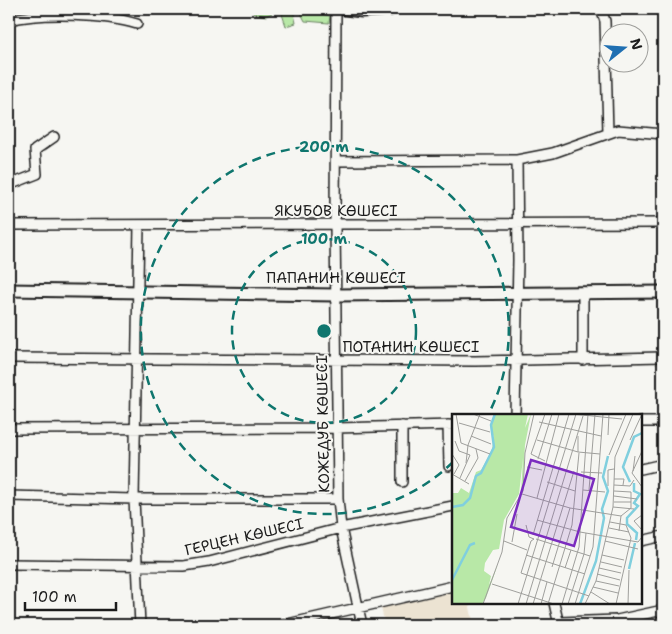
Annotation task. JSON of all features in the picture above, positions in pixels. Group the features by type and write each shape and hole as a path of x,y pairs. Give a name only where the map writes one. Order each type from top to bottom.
{"main road":[{"path":"345,9 362,11 391,9"},
{"name":"ПАПАНИН КӨШЕСІ","path":"9,290 336,295 663,292"}],"street":[{"name":"КОЖЕДУБ КӨШЕСІ","path":"336,9 335,224 338,499 341,528 362,625"},
{"path":"601,9 605,21 608,133"},
{"path":"9,20 22,17 76,16 137,24"},
{"path":"336,161 516,160 553,153 618,130 663,137"},
{"path":"9,185 36,174 35,150 54,137"},
{"path":"515,414 517,292 516,160"},
{"name":"ЯКУБОВ КӨШЕСІ","path":"9,225 663,223"},
{"path":"139,225 134,499 140,625"},
{"path":"583,292 583,360"},
{"name":"ПОТАНИН КӨШЕСІ","path":"9,358 136,360 583,360 663,357"},
{"path":"642,422 663,422"},
{"path":"9,429 336,428 451,425 449,466"},
{"path":"402,426 402,482"},
{"path":"642,469 663,464"},
{"path":"9,496 134,499 338,499"},
{"name":"ГЕРЦЕН КӨШЕСІ","path":"9,564 184,566 208,562 341,528 452,506"},
{"path":"642,541 663,536"},
{"path":"282,625 452,586"},
{"path":"554,604 559,624 617,620 663,610"}],"shaded area":[{"path":"452,592 452,604 469,604 474,625 385,625 381,608"}],"green space":[{"path":"250,9 273,9 272,13 266,16 253,13"},
{"path":"285,9 293,10 296,23 286,26 282,14"},
{"path":"299,9 330,16 329,23 305,21"}]}
